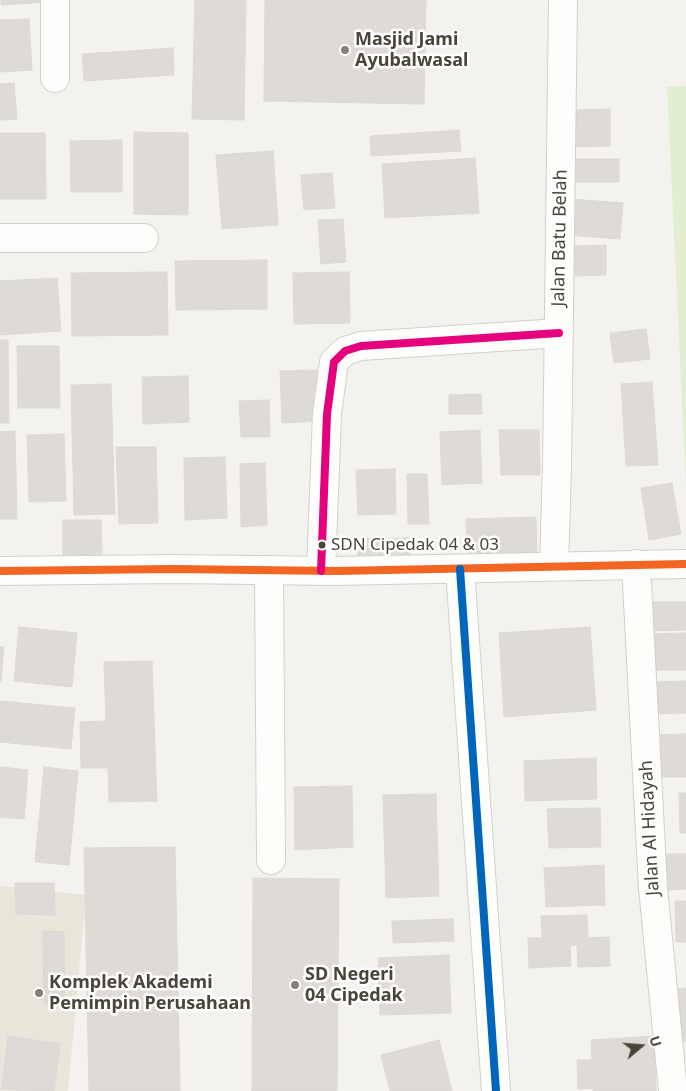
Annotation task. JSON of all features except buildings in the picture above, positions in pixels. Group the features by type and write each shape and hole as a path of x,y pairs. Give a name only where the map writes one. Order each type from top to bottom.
{"street":[{"path":"55,0 55,78"},
{"name":"Jalan Batu Belah","path":"554,566 563,0"},
{"path":"0,238 144,238"},
{"path":"321,571 327,414 334,362 345,351 361,346 558,333"},
{"name":"Jalan Al Hidayah","path":"636,564 653,888 677,1085"},
{"path":"0,571 163,569 321,571 686,564"},
{"path":"460,569 496,1091"},
{"path":"269,570 271,860"}],"shaded area":[{"name":"Komplek Akademi Pemimpin Perusahaan","path":"0,886 86,895 68,1091 0,1091"}],"green space":[{"path":"686,86 686,486 667,87"}],"transit line":[{"path":"321,571 327,414 334,362 345,351 361,346 559,333"},
{"path":"0,571 172,569 336,571 686,564"},
{"path":"460,569 496,1091"}],"place":[{"name":"Masjid Jami Ayubalwasal","path":"345,50"},
{"name":"SDN Cipedak 04 & 03","path":"322,545"},
{"name":"SD Negeri 04 Cipedak","path":"295,985"},
{"name":"Komplek Akademi Pemimpin Perusahaan","path":"39,993"}]}
